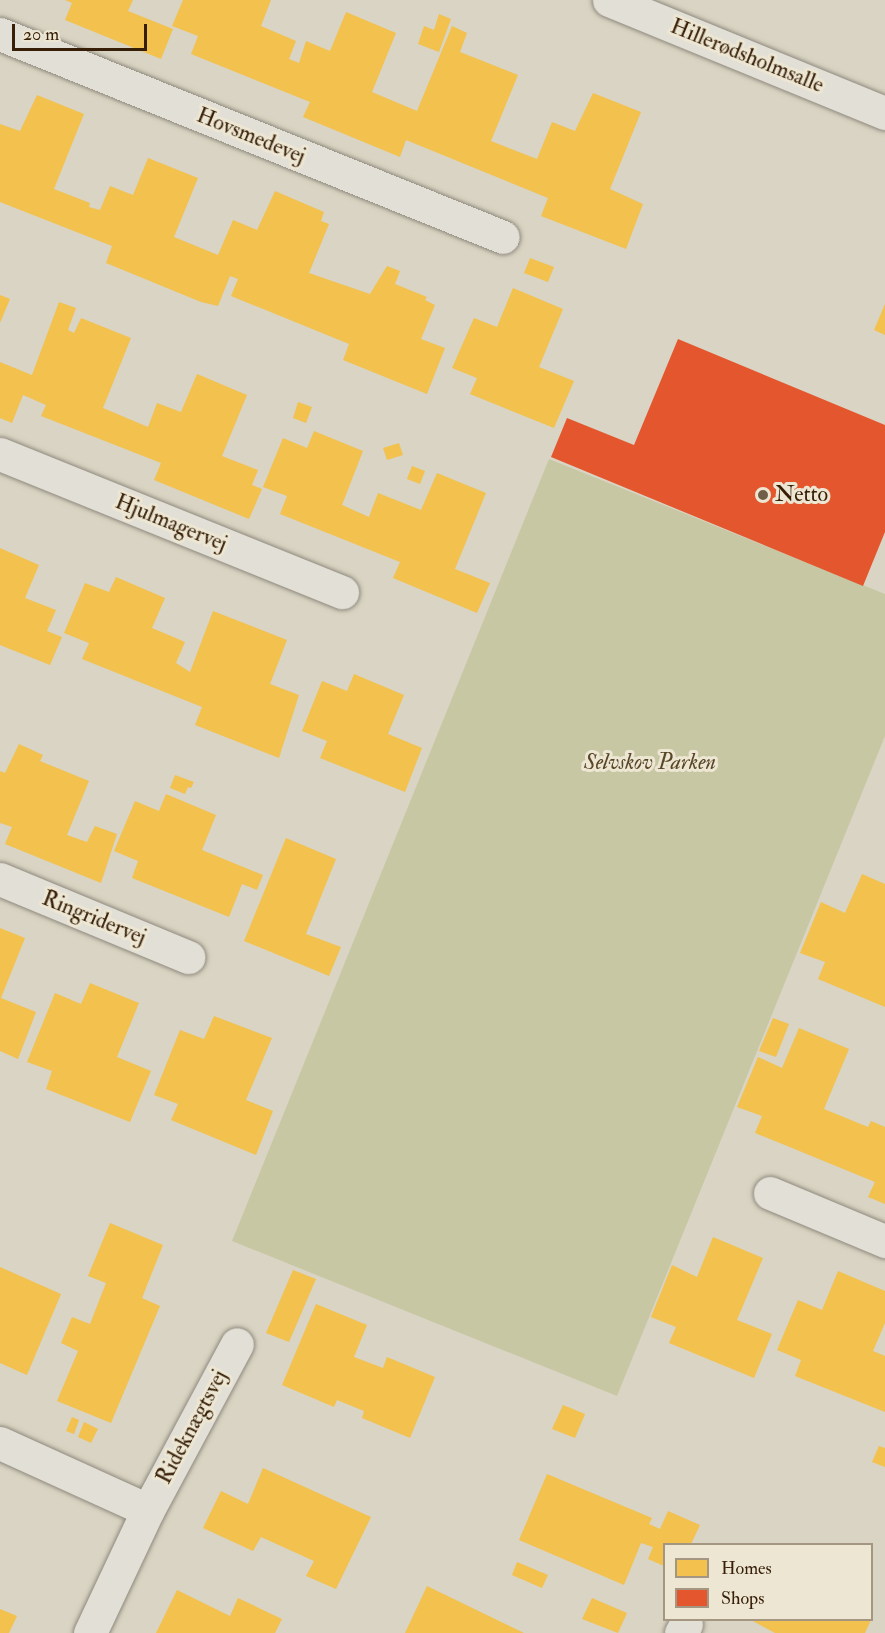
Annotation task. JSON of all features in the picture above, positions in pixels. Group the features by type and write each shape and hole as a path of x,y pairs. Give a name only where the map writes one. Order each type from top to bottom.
{"street":[{"name":"Hillerødsholmsalle","path":"609,0 885,113"},
{"name":"Hovsmedevej","path":"0,34 503,237"},
{"name":"Hjulmagervej","path":"0,454 342,592"},
{"name":"Ringridervej","path":"0,879 188,957"},
{"path":"770,1193 885,1241"},
{"name":"Rideknægtsvej","path":"90,1633 148,1510 237,1344"},
{"name":"Rideknægtsvej","path":"0,1443 148,1510"}],"green space":[{"name":"Selvskov Parken","path":"549,459 885,594 885,736 617,1396 232,1241"}],"building: Homes":[{"path":"65,0 133,0 128,11 173,29 161,59 65,20 72,3"},
{"path":"183,0 271,0 261,26 296,41 289,59 299,63 306,41 330,51 346,12 396,33 372,92 417,111 452,26 467,33 460,52 518,75 491,141 537,159 552,122 575,131 593,93 641,112 610,189 643,204 626,249 541,216 548,198 406,140 400,157 303,117 310,102 191,54 198,36 172,26"},
{"path":"439,14 451,19 439,52 418,44 424,26 434,30"},
{"path":"37,95 84,114 54,189 90,203 89,207 100,210 110,186 133,195 148,158 198,178 174,237 218,255 233,220 257,230 275,191 324,212 321,221 329,224 309,273 370,294 387,266 400,271 395,284 427,297 425,300 435,305 421,339 445,348 427,394 343,360 349,344 231,296 238,279 230,276 218,306 201,302 106,263 112,246 0,202 0,124 20,131"},
{"path":"530,258 554,267 548,282 524,273"},
{"path":"513,288 563,309 539,367 574,381 554,428 470,394 477,378 452,368 474,318 497,327"},
{"path":"0,295 10,299 0,323"},
{"path":"59,302 76,308 68,330 74,333 81,318 131,338 103,408 148,427 157,403 181,412 197,374 247,395 222,456 258,470 252,485 262,489 249,519 154,480 161,463 41,416 46,405 23,395 12,423 0,418 0,362 32,375"},
{"path":"885,304 885,335 874,330"},
{"path":"298,402 312,407 306,423 293,418"},
{"path":"314,431 363,451 342,505 369,517 378,493 421,510 437,473 486,493 455,569 490,583 477,613 393,578 400,562 280,514 287,496 263,487 283,438 307,448"},
{"path":"399,443 403,455 387,460 383,448"},
{"path":"412,466 425,471 420,484 407,479"},
{"path":"0,548 39,565 25,598 56,610 47,631 62,637 50,665 0,645"},
{"path":"116,577 165,598 152,628 185,642 176,663 190,672 213,611 287,640 270,684 299,695 279,758 195,725 202,707 82,659 89,643 64,633 85,583 109,592"},
{"path":"354,674 404,695 388,734 422,748 405,792 320,758 327,741 302,731 322,681 347,691"},
{"path":"19,744 43,755 40,761 89,781 67,835 87,842 95,826 117,834 101,883 5,844 12,827 0,823 0,771 5,773"},
{"path":"175,775 194,782 185,794 170,788"},
{"path":"166,794 216,815 202,850 263,875 257,890 242,884 229,917 132,878 138,861 114,851 135,801 159,811"},
{"path":"286,838 336,859 306,934 341,947 329,976 244,941"},
{"path":"862,874 885,884 885,1007 818,979 825,962 800,953 821,902 845,913"},
{"path":"0,928 25,938 1,998 36,1012 18,1059 0,1051"},
{"path":"90,983 139,1003 117,1057 151,1071 130,1122 46,1089 52,1071 27,1062 55,993 81,1004"},
{"path":"214,1016 272,1038 246,1100 273,1111 256,1155 171,1120 178,1104 154,1095 180,1030 204,1039"},
{"path":"773,1018 789,1024 776,1057 759,1051"},
{"path":"799,1028 849,1049 824,1109 868,1127 871,1121 885,1127 885,1204 868,1197 875,1182 755,1133 762,1116 737,1107 758,1057 782,1068"},
{"path":"110,1223 163,1245 142,1298 160,1306 111,1423 57,1401 78,1351 61,1343 72,1317 90,1324 106,1283 88,1276"},
{"path":"713,1237 763,1258 737,1320 772,1334 754,1378 669,1343 676,1327 651,1317 672,1265 697,1277"},
{"path":"0,1267 61,1294 27,1375 0,1363"},
{"path":"293,1270 316,1279 289,1342 266,1333"},
{"path":"838,1271 885,1291 885,1323 873,1351 885,1356 885,1412 795,1376 801,1360 777,1350 798,1300 822,1310"},
{"path":"316,1304 367,1325 354,1357 383,1368 387,1357 435,1377 410,1438 362,1418 364,1411 337,1400 334,1407 282,1385"},
{"path":"563,1405 585,1414 575,1438 552,1429"},
{"path":"72,1417 79,1420 74,1434 66,1431"},
{"path":"84,1422 98,1429 91,1443 78,1437"},
{"path":"879,1446 885,1448 885,1467 872,1462"},
{"path":"263,1468 371,1517 336,1589 306,1576 314,1561 261,1537 253,1551 203,1528 221,1491 248,1504"},
{"path":"547,1474 652,1518 649,1524 660,1529 668,1511 700,1525 691,1543 663,1543 663,1566 648,1559 653,1547 641,1543 624,1585 519,1540"},
{"path":"517,1562 548,1575 542,1588 512,1575"},
{"path":"427,1586 524,1633 405,1633"},
{"path":"177,1590 230,1616 238,1598 282,1619 275,1633 156,1633"},
{"path":"592,1598 627,1613 618,1633 582,1619"},
{"path":"0,1609 17,1616 9,1633 0,1633"},
{"path":"753,1621 871,1621 865,1633 775,1633"}],"building: Shops":[{"name":"Netto","path":"678,339 885,425 885,532 863,586 551,457 567,418 634,445"}],"place":[{"name":"Netto","path":"763,495"}]}
